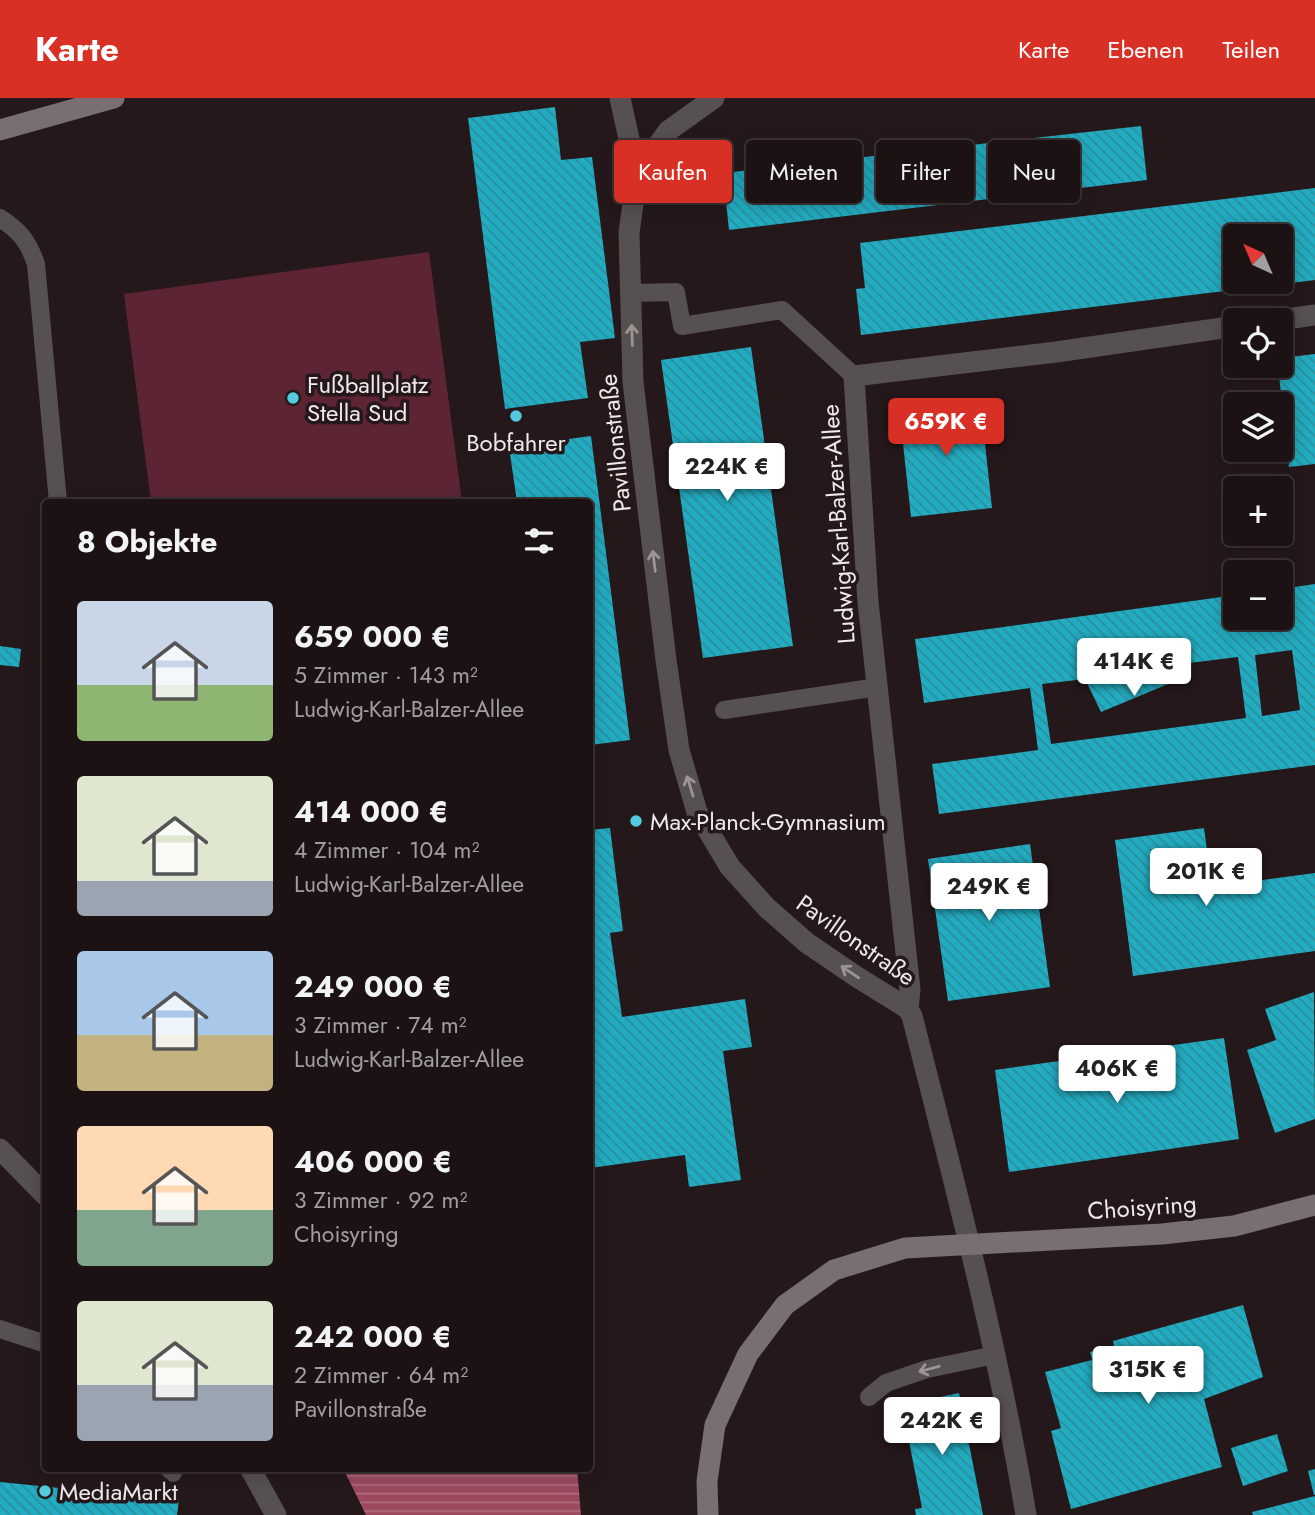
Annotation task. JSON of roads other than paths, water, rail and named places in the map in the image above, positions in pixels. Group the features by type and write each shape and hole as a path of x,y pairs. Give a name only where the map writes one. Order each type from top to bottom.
{"street":[{"path":"0,130 114,98"},
{"name":"Pavillonstraße","path":"620,98 629,140"},
{"name":"Pavillonstraße","path":"662,140 668,131 714,98"},
{"name":"Pavillonstraße","path":"633,203 629,233 633,382 679,750 698,812 730,867 767,908 807,943 908,1009 912,1016 995,1355 1026,1515"},
{"path":"1293,318 1315,315"},
{"name":"Ludwig-Karl-Balzer-Allee","path":"908,1009 910,990 868,602 854,376 1223,329"},
{"path":"0,1149 42,1192"},
{"name":"Choisyring","path":"708,1515 707,1481 715,1425 748,1354 785,1305 834,1270 905,1248 1162,1234 1234,1226 1315,1205"},
{"path":"252,1472 276,1515"}],"lane":[{"path":"0,218 24,237 36,264 58,499"},
{"path":"631,293 676,292 682,326 782,310 854,376"},
{"path":"723,710 878,687"},
{"path":"0,1329 42,1343"},
{"path":"869,1397 886,1383 995,1355"}],"place":[{"name":"Fußballplatz Stella Sud","path":"293,398"},
{"name":"Bobfahrer","path":"516,416"},
{"name":"Max-Planck-Gymnasium","path":"636,821"},
{"name":"MediaMarkt","path":"45,1491"}]}
